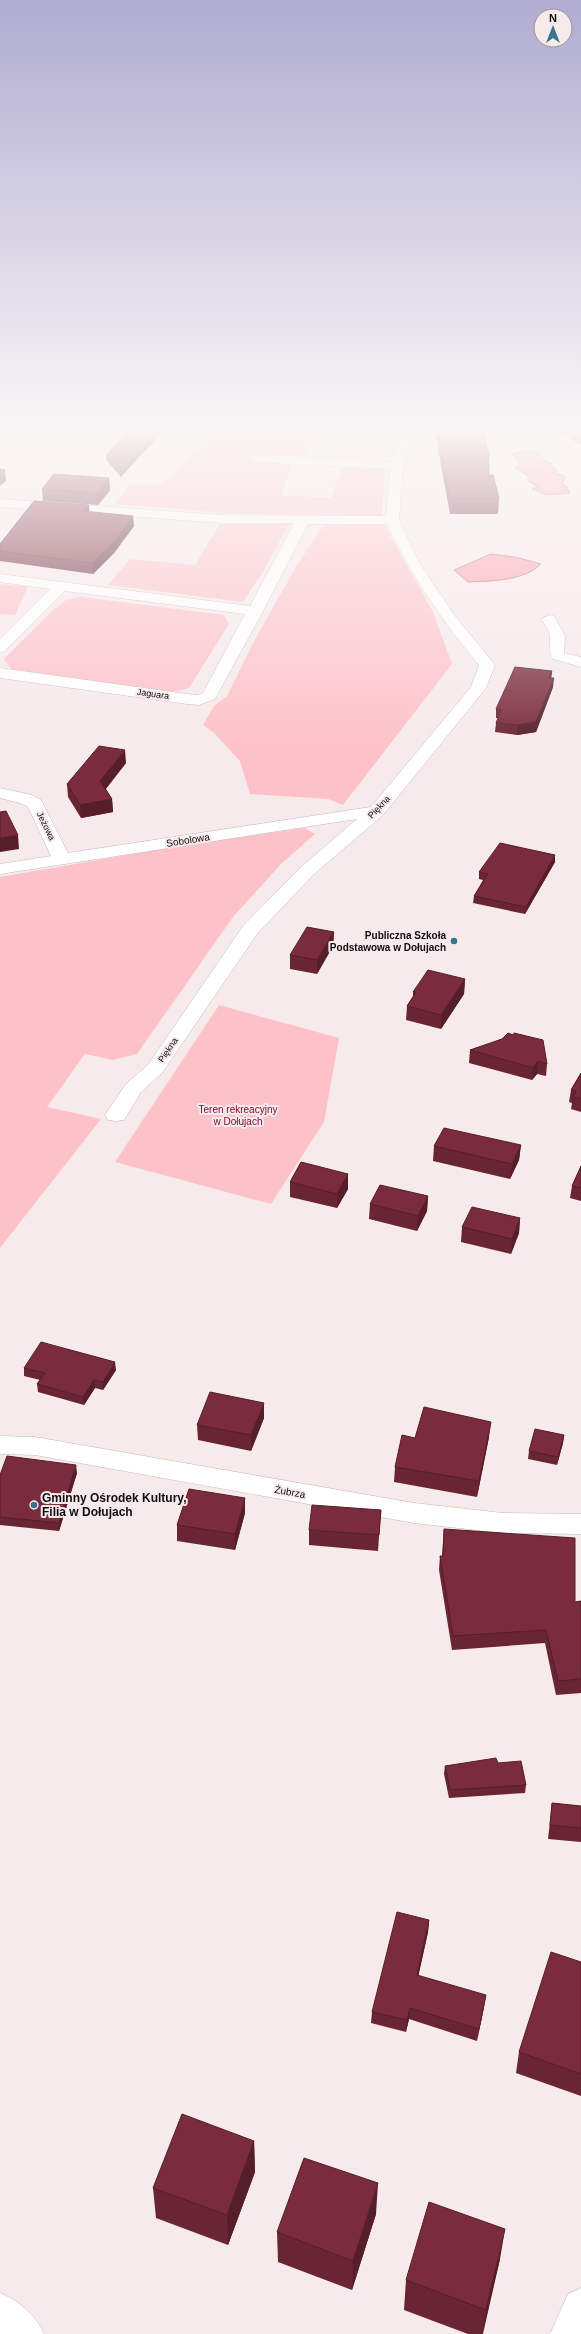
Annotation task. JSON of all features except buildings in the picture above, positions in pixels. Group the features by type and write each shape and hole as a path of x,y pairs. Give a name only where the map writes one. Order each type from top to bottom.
{"street":[{"name":"Jaguara","path":"0,673 199,700 209,696 297,534"},
{"name":"Piękna","path":"116,1115 133,1088 155,1069 250,930 307,871 377,811 478,688 487,665 449,619 413,564 399,534"},
{"path":"0,578 256,611"},
{"path":"0,648 61,586"},
{"path":"549,619 558,636 556,651 558,656 581,662"},
{"name":"Jeżowa","path":"0,794 26,799 35,804 62,859"},
{"name":"Sobolowa","path":"0,870 62,859 377,811"},
{"name":"Żubrza","path":"0,1445 35,1446 422,1514 503,1523 581,1524"},
{"path":"570,2334 581,2307"},
{"path":"0,2312 25,2334"}],"green space":[{"path":"214,534 284,534 263,572 243,602 108,585 130,559 195,565"},
{"path":"318,534 389,534 433,612 452,664 343,805 328,799 250,794 240,761 214,733 203,725 214,706 227,696 252,645 295,568"},
{"path":"0,584 28,587 15,615 0,614"},
{"path":"81,597 224,615 229,624 189,688 173,692 12,670 4,659 51,612 66,600"},
{"path":"305,828 315,834 282,863 233,917 137,1054 113,1060 85,1054 47,1107 101,1119 0,1248 0,877 185,845"},
{"name":"Teren rekreacyjny w Dołujach","path":"219,1005 339,1038 324,1122 271,1204 115,1162"}],"shaded area":[{"path":"491,554 515,557 541,564 526,574 507,579 487,581 468,582 454,570"}],"place":[{"name":"Publiczna Szkoła Podstawowa w Dołujach","path":"454,941"},
{"name":"Gminny Ośrodek Kultury, Filia w Dołujach","path":"34,1505"}]}
